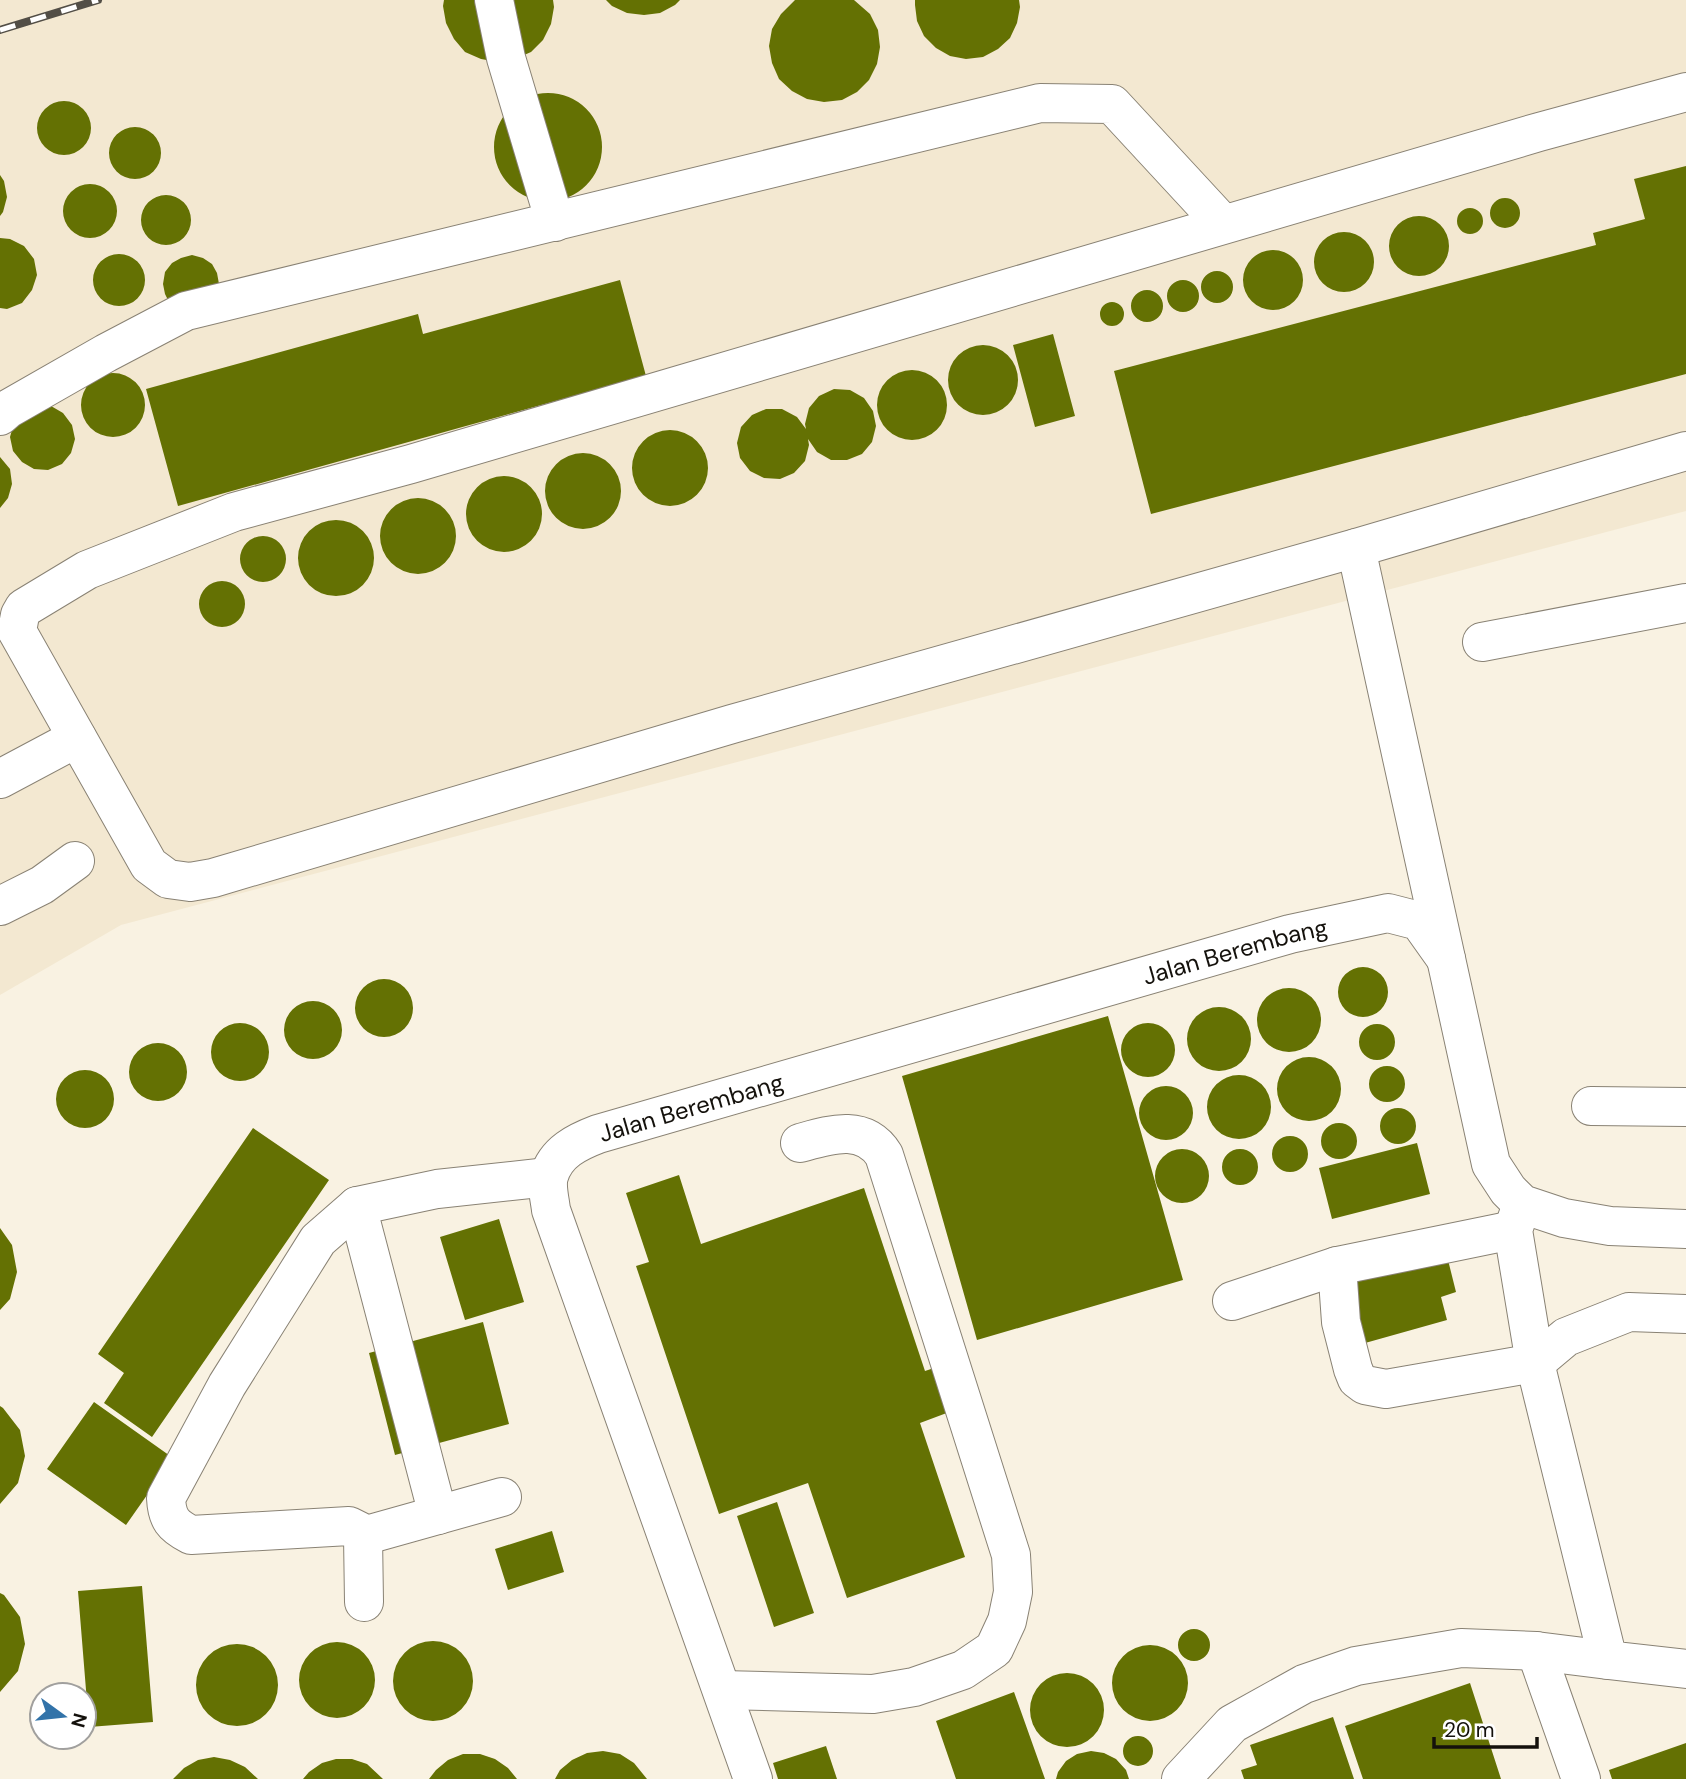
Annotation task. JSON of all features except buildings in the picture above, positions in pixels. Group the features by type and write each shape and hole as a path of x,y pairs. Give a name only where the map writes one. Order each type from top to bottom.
{"lane":[{"path":"494,0 506,58 555,222"},
{"path":"1686,92 1223,224 425,460 234,512 87,570 24,608 20,615 18,631 149,865 168,879 190,882 226,874 745,720 1356,548 1686,451"},
{"path":"0,416 106,353 186,311 1040,103 1112,104 1223,224"},
{"path":"1356,548 1491,1164 1508,1190 1518,1217 1535,1363 1608,1660"},
{"path":"1482,642 1686,603"},
{"path":"0,779 77,738"},
{"path":"0,906 42,885 75,861"},
{"name":"Jalan Berembang","path":"548,1177 566,1149 598,1134 1290,934 1388,913 1419,921 1446,959"},
{"path":"1591,1106 1686,1107"},
{"path":"722,1690 873,1694 914,1687 962,1670 993,1649 1007,1621 1013,1592 1010,1555 884,1155 879,1147 852,1133 833,1134 800,1143"},
{"path":"364,1602 363,1536 359,1531 349,1526 191,1535 172,1522 166,1498 227,1385 318,1240 357,1206 437,1189 548,1177 551,1210 753,1779"},
{"path":"357,1206 438,1515"},
{"path":"1232,1301 1338,1266 1518,1217 1686,1229"},
{"path":"1338,1266 1341,1322 1353,1369 1357,1379 1365,1385 1386,1389 1535,1363 1566,1337 1629,1311 1686,1314"},
{"path":"363,1536 502,1497"},
{"path":"1181,1779 1232,1724 1304,1684 1356,1665 1461,1648 1536,1651 1686,1669"},
{"path":"1536,1651 1581,1779"}],"shaded area":[{"path":"0,0 1686,0 1686,511 121,925 0,995"}],"railway":[{"path":"0,30 98,0"}]}
